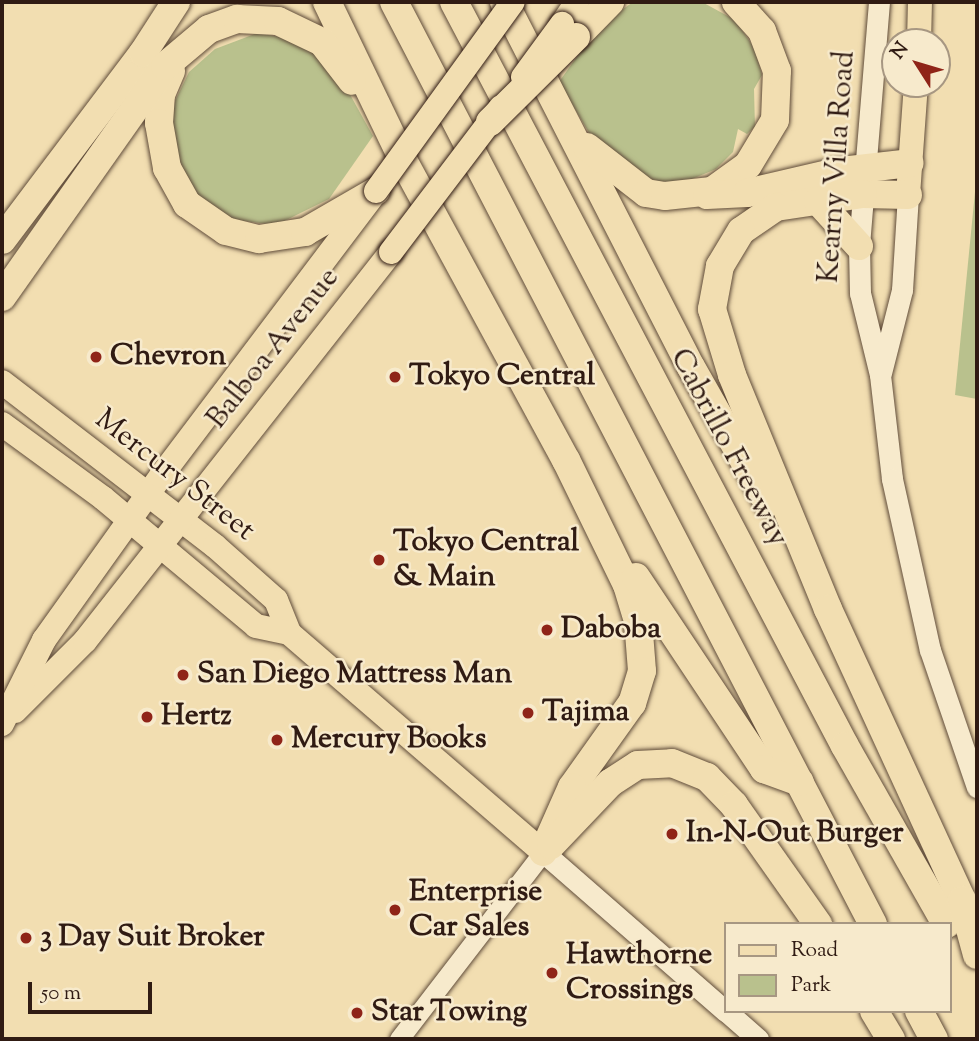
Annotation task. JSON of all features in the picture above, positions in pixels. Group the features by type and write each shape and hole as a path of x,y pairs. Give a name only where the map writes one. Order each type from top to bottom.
{"highway":[{"path":"2,240 143,53 176,2"},
{"path":"327,2 403,160 566,460 640,584 764,769 800,782"},
{"path":"394,2 872,922"},
{"name":"Cabrillo Freeway","path":"454,2 845,746 945,922"},
{"path":"504,2 691,367 828,609"},
{"path":"490,122 569,30 610,2"},
{"path":"701,195 722,186 755,157 778,108 772,51 757,23 736,2"},
{"path":"2,297 165,66 189,41 209,29 252,17 278,21 307,33 335,54 403,160"},
{"path":"189,41 161,94 159,123 167,168 187,204 226,231 259,239 305,232 376,191"},
{"path":"572,133 613,171 646,193 747,193 864,182 908,195"},
{"path":"910,163 817,201 776,207 741,231 720,266 712,309 732,375 828,609 962,900 977,956"},
{"path":"817,201 859,246"},
{"path":"543,852 572,787 632,703 642,671 634,602 566,460"},
{"path":"543,852 610,783 638,765 672,763 706,776 734,805 816,922"},
{"path":"951,934 977,980"},
{"path":"875,1013 891,1039"},
{"path":"920,1013 933,1039"}],"main road":[{"name":"Balboa Avenue","path":"3,722 44,640 148,494 376,191 513,2"},
{"path":"569,30 577,2"},
{"name":"Kearny Villa Road","path":"879,2 859,246 860,293 880,375 892,479 930,650 977,787"},
{"path":"919,28 920,2"},
{"name":"Kearny Villa Road","path":"880,375 902,290 915,98"},
{"name":"Balboa Avenue","path":"3,722 68,660 391,252 490,122"},
{"name":"Mercury Street","path":"2,383 181,519 276,600 289,633 543,852"},
{"name":"Mercury Street","path":"2,424 130,520 256,626 289,633"},
{"path":"543,852 724,1009"},
{"path":"728,1013 758,1039"}],"street":[{"path":"399,1039 543,852"}],"green space":[{"path":"633,2 702,2 735,20 755,49 762,75 754,89 755,127 747,134 738,129 733,152 716,169 692,179 664,183 639,175 598,148 559,82 598,27"},
{"path":"257,33 298,40 337,71 373,136 329,199 276,225 228,219 202,204 171,157 174,103 189,72 215,49"},
{"path":"975,192 977,195 977,399 955,395"}],"place":[{"name":"Chevron","path":"96,357"},
{"name":"Tokyo Central","path":"395,377"},
{"name":"Tokyo Central & Main","path":"379,560"},
{"name":"Daboba","path":"547,630"},
{"name":"San Diego Mattress Man","path":"183,675"},
{"name":"Tajima","path":"528,713"},
{"name":"Hertz","path":"147,717"},
{"name":"Mercury Books","path":"277,740"},
{"name":"In-N-Out Burger","path":"672,834"},
{"name":"Enterprise Car Sales","path":"395,910"},
{"name":"3 Day Suit Broker","path":"26,938"},
{"name":"Hawthorne Crossings","path":"552,973"},
{"name":"Star Towing","path":"357,1013"}]}
